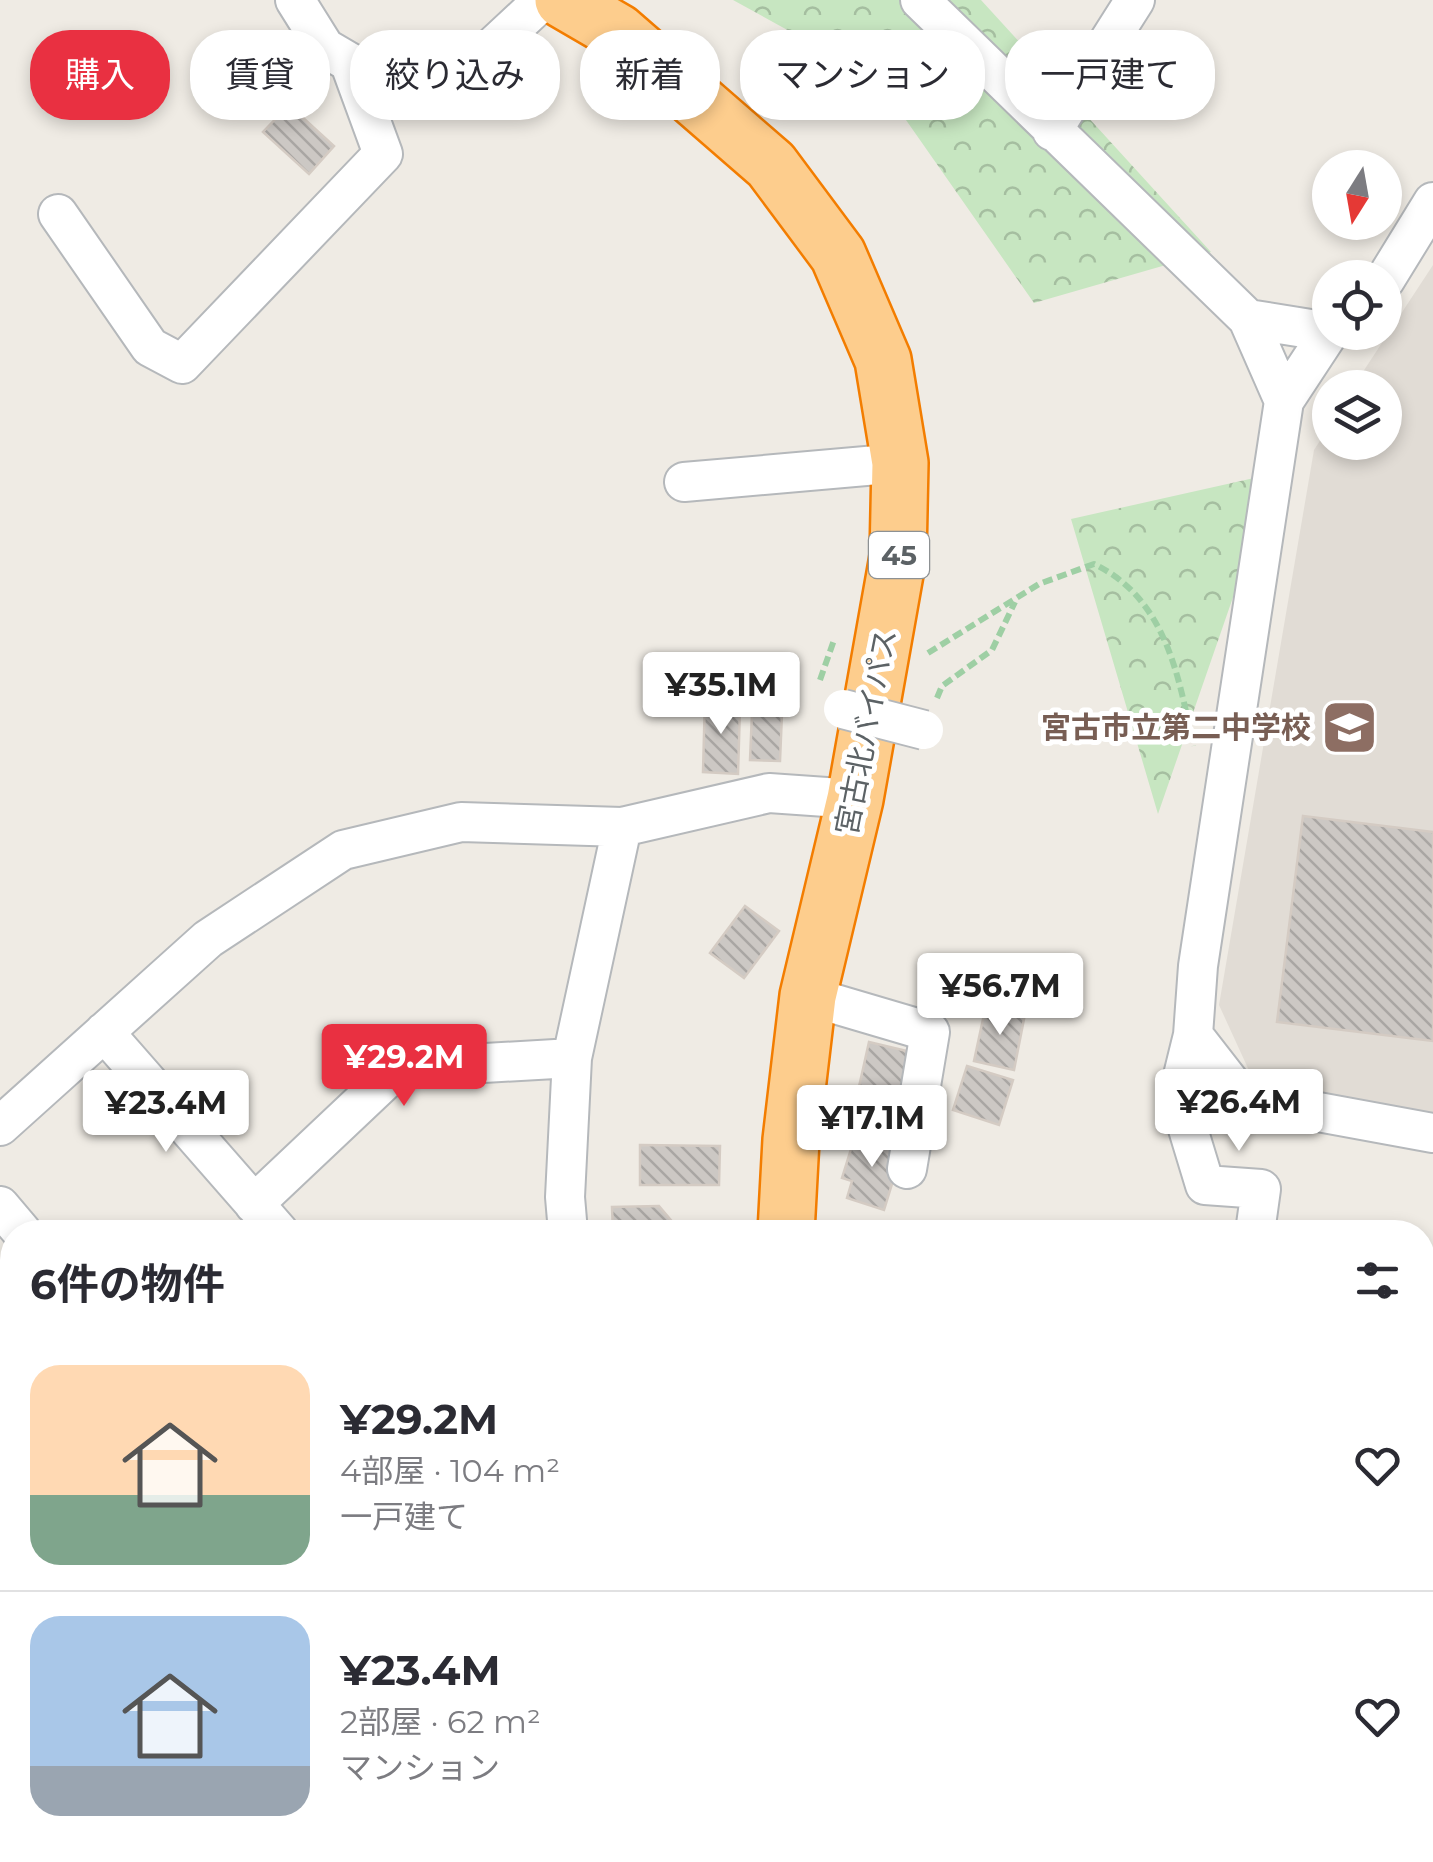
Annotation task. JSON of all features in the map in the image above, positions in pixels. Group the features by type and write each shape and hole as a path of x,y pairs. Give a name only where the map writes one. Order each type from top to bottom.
{"highway":[{"name":"宮古北バイパス","path":"563,0 618,32 770,165 838,255 883,360 900,463 898,557 847,691 855,800 808,996 791,1140 787,1220"}],"street":[{"path":"295,0 325,48 350,64"},
{"path":"510,30 542,0"},
{"path":"920,0 1248,320 1284,401"},
{"path":"1052,131 1135,0"},
{"path":"58,214 150,347 182,364 383,154 371,120"},
{"path":"1397,260 1433,202"},
{"path":"1248,320 1312,329"},
{"path":"1257,1220 1261,1189 1205,1185 1178,1096 1193,1035 1198,966 1284,401 1318,350"},
{"path":"684,482 900,463"},
{"path":"847,691 924,730"},
{"path":"0,1126 208,938 343,850 462,822 622,827 768,792 855,800"},
{"path":"567,1220 572,1058 622,827"},
{"path":"808,996 930,1032 907,1169"},
{"path":"104,1032 269,1220"},
{"path":"1193,1035 1242,1098 1433,1132"},
{"path":"254,1204 398,1068 572,1058"}],"path":[{"path":"836,634 847,691 1039,584 1094,564 1120,576 1161,628 1182,691 1193,747"},
{"path":"924,730 942,686 992,650 1016,599"}],"shaded area":[{"name":"宮古市立第二中学校","path":"1433,265 1433,1112 1334,1102 1252,1077 1219,1005 1312,460 1402,460 1402,370 1364,370 1377,350 1402,350 1402,312"}],"green space":[{"path":"733,0 981,0 1008,30 1005,30 1005,120 1091,120 1211,252 1034,303 906,120 985,120 985,30 787,30"},
{"path":"1276,473 1158,814 1071,519"}],"building":[{"path":"275,120 305,120 334,146 309,174 263,132"},
{"path":"753,689 783,690 780,761 750,760"},
{"path":"705,697 729,698 729,708 740,708 738,774 703,772"},
{"path":"1303,816 1433,832 1433,1041 1277,1022"},
{"path":"745,906 779,931 744,978 710,953"},
{"path":"986,1005 1025,1014 1014,1070 974,1061"},
{"path":"869,1042 915,1053 898,1128 852,1118"},
{"path":"967,1066 1013,1080 999,1125 953,1110"},
{"path":"856,1133 903,1148 884,1210 847,1198 852,1181 842,1178"},
{"path":"640,1145 720,1146 719,1185 640,1185"},
{"path":"659,1206 671,1220 613,1220 612,1207"}],"place":[{"name":"宮古市立第二中学校","path":"1350,727"}]}
